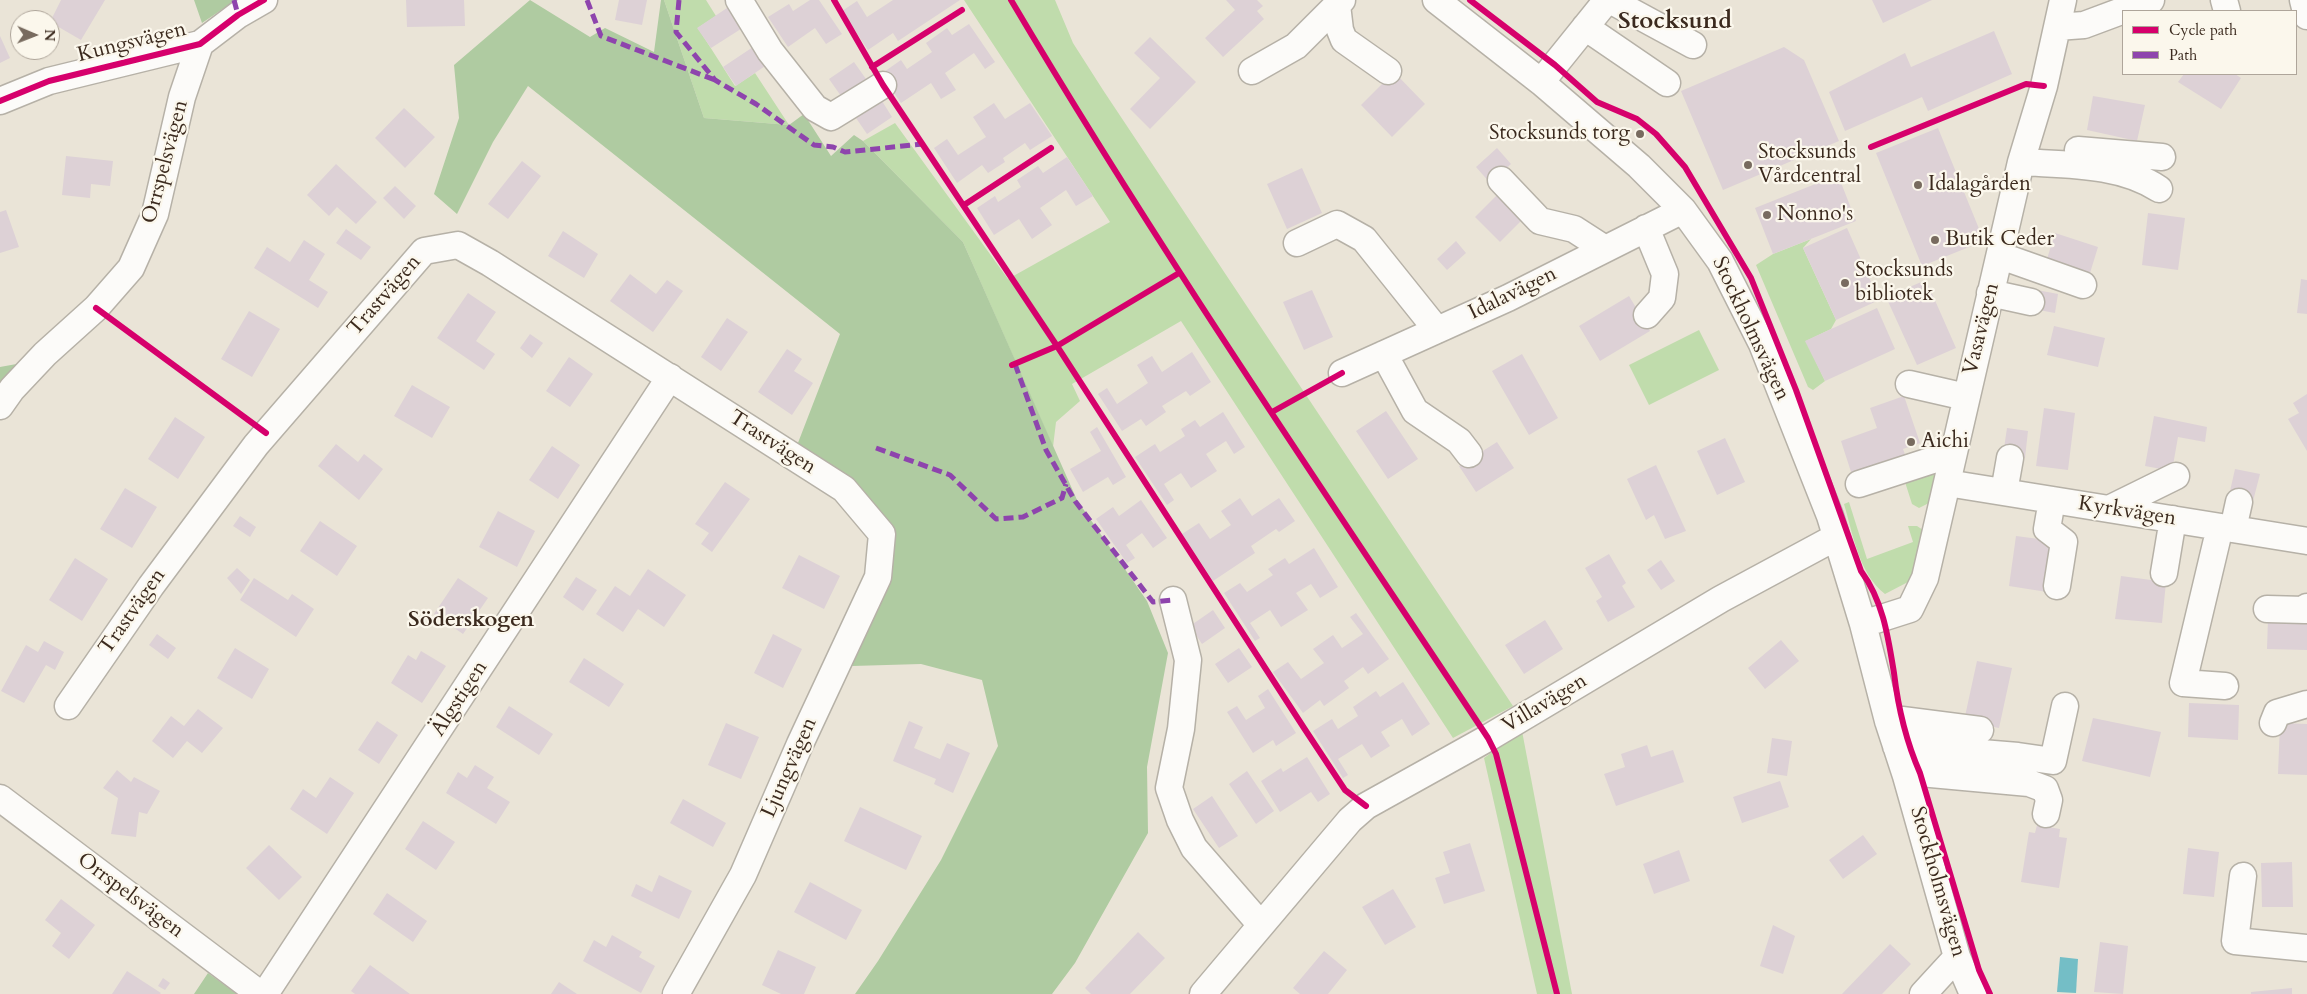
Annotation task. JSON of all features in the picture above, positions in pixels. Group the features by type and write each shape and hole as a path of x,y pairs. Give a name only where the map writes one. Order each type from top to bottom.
{"street":[{"name":"Kungsvägen","path":"0,101 49,81 200,44 238,15 264,0"},
{"path":"739,0 770,50 815,108 831,117 883,85"},
{"name":"Stockholmsvägen","path":"1436,0 1541,82 1639,166 1683,210 1720,261 1762,344 1824,499 1863,624 1888,721 1906,776 1957,957 1973,994"},
{"path":"1541,82 1609,0 1693,45"},
{"name":"Vasavägen","path":"1863,624 1910,609 1925,578 1990,293 2001,256 2023,154 2044,86 2063,0"},
{"path":"2123,10 2151,0"},
{"path":"2303,0 2307,16"},
{"path":"1252,71 1296,46 1340,2"},
{"path":"1340,2 1340,30 1344,40 1388,71"},
{"path":"2057,28 2084,24 2122,10"},
{"path":"1585,27 1668,83"},
{"name":"Orrspelsvägen","path":"0,406 12,389 45,354 96,308 131,268 155,214 182,97 200,44"},
{"path":"2023,154 2162,157"},
{"path":"2023,154 2127,174 2146,181 2159,189"},
{"path":"1501,180 1540,221 1574,229 1605,248"},
{"name":"Idalavägen","path":"1342,373 1508,298 1683,210"},
{"path":"1297,243 1337,224 1364,239 1437,330"},
{"path":"1646,228 1665,274 1662,298 1647,315"},
{"name":"Trastvägen","path":"68,706 151,586 256,445 424,251 458,245 490,263 844,489 882,534"},
{"path":"2001,256 2083,285"},
{"path":"1990,293 2031,302"},
{"path":"1384,354 1415,411 1459,441 1469,454"},
{"name":"Älgstigen","path":"264,994 670,377"},
{"path":"1909,384 1966,397"},
{"path":"1859,484 1939,458 1952,458"},
{"path":"2004,492 2010,458"},
{"path":"2109,509 2176,476"},
{"name":"Kyrkvägen","path":"1947,483 2307,541"},
{"path":"2052,500 2047,529 2064,542 2057,586"},
{"path":"2225,686 2183,683 2227,528 2239,502"},
{"path":"2164,573 2173,519"},
{"name":"Ljungvägen","path":"676,994 743,874 800,744 878,577 882,534"},
{"name":"Villavägen","path":"1202,994 1350,820 1366,806 1488,738 1721,599 1836,537"},
{"path":"1173,600 1188,660 1180,728 1169,788 1180,820 1194,848 1261,925"},
{"path":"2267,609 2304,610 2307,607"},
{"path":"2273,723 2277,713 2307,704"},
{"path":"1896,746 2018,756 2053,761 2065,706"},
{"path":"1888,721 1902,720 1980,730"},
{"path":"1906,776 1920,773 2028,783 2045,789 2048,800 2046,814"},
{"name":"Orrspelsvägen","path":"0,798 260,994"},
{"path":"2242,876 2235,941 2307,948"},
{"path":"1923,994 1957,957"}],"green space":[{"path":"194,0 236,0 202,23"},
{"path":"530,0 590,37 605,28 654,52 661,0 664,0 704,118 789,125 804,114 831,156 854,135 863,141 963,242 1077,500 1147,601 1168,653 1147,767 1148,833 1075,963 1052,994 855,994 878,961 941,860 998,746 982,680 921,664 852,666 887,566 893,528 796,448 840,334 528,86 493,142 457,214 434,194 459,118 454,65"},
{"path":"664,0 706,0 716,16 698,28 735,86 755,73 789,125 704,118"},
{"path":"964,0 1055,0 1073,43 1103,90 1513,706 1453,738 1181,321 1072,384 1080,401 1056,422 1053,447 963,242 863,141 895,123 1008,279 1110,222"},
{"path":"1811,239 1803,248 1836,320 1831,329 1806,341 1825,381 1813,390 1808,387 1756,265 1773,254"},
{"path":"1699,330 1719,370 1649,405 1629,365"},
{"path":"22,363 0,392 0,367"},
{"path":"1937,468 1931,502 1919,508 1912,504 1905,482"},
{"path":"1849,502 1867,559 1913,542 1908,526 1917,526 1923,530 1914,572 1908,582 1885,594 1876,586 1858,553 1844,504"},
{"path":"1522,731 1572,994 1537,994 1484,758"},
{"path":"208,973 237,994 194,994"}],"water":[{"path":"2060,957 2078,959 2076,993 2057,992"}],"building":[{"path":"61,0 105,0 81,40 60,28 60,10 56,10"},
{"path":"406,0 464,0 465,26 407,27"},
{"path":"619,0 647,0 642,25 615,20"},
{"path":"810,0 819,0 842,34 826,44 815,28 788,47 768,17 789,4 793,11"},
{"path":"893,0 960,0 898,41 893,33 868,50 842,11 857,1 867,17"},
{"path":"1226,0 1257,0 1263,6 1257,11 1264,19 1223,57 1205,38 1235,10"},
{"path":"1872,0 1932,0 1883,23"},
{"path":"730,6 744,27 711,48 697,28"},
{"path":"969,24 995,62 985,69 974,53 945,73 956,90 941,99 931,83 901,103 881,74 901,60 907,69 932,52 926,43 947,28 952,35"},
{"path":"1994,31 2012,74 1928,111 1922,97 1845,131 1829,92 1905,53 1911,67"},
{"path":"0,36 10,58 0,63"},
{"path":"1150,37 1196,82 1150,129 1130,109 1160,78 1134,53"},
{"path":"756,45 768,64 736,86 723,67"},
{"path":"1784,47 1804,60 1839,141 1723,190 1681,91"},
{"path":"854,62 866,79 841,96 829,79"},
{"path":"1394,72 1425,104 1392,137 1361,105"},
{"path":"2183,75 2236,75 2241,78 2221,109 2178,82"},
{"path":"2093,96 2145,105 2137,141 2087,130"},
{"path":"882,101 892,117 867,134 856,118"},
{"path":"994,103 1005,119 1030,103 1052,136 1030,150 1025,143 1003,158 1005,162 988,173 982,165 957,183 934,148 947,139 958,155 986,137 973,117"},
{"path":"404,108 435,137 405,168 375,138"},
{"path":"1938,128 1984,241 1922,266 1876,153"},
{"path":"1497,148 1511,164 1490,183 1476,167"},
{"path":"66,156 113,161 110,186 91,184 90,198 62,195"},
{"path":"1067,157 1093,196 1076,206 1066,190 1040,208 1052,225 1032,239 1019,219 994,235 977,208 995,196 998,202 1021,187 1017,180 1038,166 1043,173"},
{"path":"522,161 541,176 508,219 488,204"},
{"path":"336,164 377,202 356,224 337,207 329,216 307,195"},
{"path":"1302,168 1322,213 1287,229 1267,184"},
{"path":"1838,175 1856,221 1773,254 1755,208"},
{"path":"395,186 416,206 404,219 383,198"},
{"path":"1501,191 1526,216 1500,242 1475,217"},
{"path":"6,210 19,247 0,253 0,212"},
{"path":"2148,213 2185,218 2178,270 2142,265"},
{"path":"1847,228 1879,300 1836,320 1803,248"},
{"path":"346,229 371,247 361,260 336,243"},
{"path":"563,231 598,254 584,278 548,256"},
{"path":"2055,233 2098,247 2090,273 2047,259"},
{"path":"304,240 325,254 309,280 328,292 318,308 254,268 267,247 290,262"},
{"path":"1456,241 1466,253 1447,270 1437,259"},
{"path":"630,274 656,294 667,280 683,291 653,332 610,301"},
{"path":"2301,279 2307,280 2307,314 2297,313"},
{"path":"1926,280 1956,348 1917,365 1886,297"},
{"path":"1312,290 1333,337 1304,350 1283,302"},
{"path":"2037,290 2058,294 2055,313 2033,309"},
{"path":"468,293 496,312 476,341 495,354 484,370 437,338"},
{"path":"1629,296 1650,331 1600,361 1579,326"},
{"path":"1877,308 1895,349 1825,381 1805,341"},
{"path":"249,311 280,329 252,377 221,359"},
{"path":"727,318 748,332 721,371 701,357"},
{"path":"2054,326 2105,338 2098,367 2047,355"},
{"path":"530,334 543,343 532,358 520,348"},
{"path":"787,349 802,359 794,371 813,383 792,415 758,392"},
{"path":"1192,352 1211,382 1190,396 1186,391 1162,406 1166,412 1146,426 1141,419 1122,431 1098,394 1107,388 1117,404 1148,383 1137,365 1152,356 1162,372"},
{"path":"1522,354 1558,418 1529,435 1492,371"},
{"path":"569,357 593,374 570,407 546,391"},
{"path":"412,385 450,407 432,438 394,416"},
{"path":"2307,394 2307,451 2288,419 2299,413 2293,403"},
{"path":"1904,396 1920,443 1903,449 1906,457 1852,475 1841,441 1877,428 1870,408"},
{"path":"2044,408 2075,413 2068,470 2036,466"},
{"path":"1386,411 1418,459 1388,479 1356,431"},
{"path":"1223,412 1245,447 1234,454 1226,441 1206,454 1217,471 1191,488 1181,473 1164,484 1174,500 1167,505 1135,457 1155,444 1160,452 1185,436 1181,429 1195,420 1200,427"},
{"path":"2154,416 2207,427 2205,442 2178,437 2172,471 2145,466"},
{"path":"175,417 205,437 178,479 148,459"},
{"path":"1097,427 1126,477 1113,485 1108,477 1083,492 1070,469 1101,451 1090,432"},
{"path":"2007,428 2028,431 2025,458 2003,455"},
{"path":"1725,438 1745,482 1717,495 1697,451"},
{"path":"1497,442 1514,468 1476,492 1459,466"},
{"path":"336,444 358,462 364,454 383,469 359,500 318,466"},
{"path":"552,446 580,465 558,499 529,480"},
{"path":"1656,465 1686,531 1665,539 1654,515 1646,520 1627,479"},
{"path":"2235,469 2260,474 2252,505 2228,500"},
{"path":"725,482 750,499 712,552 701,544 709,533 695,524"},
{"path":"125,488 157,507 132,548 100,529"},
{"path":"1240,498 1252,516 1279,498 1295,521 1279,532 1276,529 1251,546 1255,553 1213,581 1182,534 1199,523 1210,539 1231,525 1221,511"},
{"path":"1141,500 1167,538 1153,548 1142,533 1126,545 1135,558 1127,563 1096,519 1113,507 1119,516"},
{"path":"498,511 535,531 517,567 479,547"},
{"path":"240,516 256,527 250,537 233,526"},
{"path":"320,521 357,546 337,576 300,551"},
{"path":"2016,536 2054,541 2047,592 2009,586"},
{"path":"1314,548 1338,587 1320,598 1311,584 1296,593 1308,610 1281,627 1270,610 1250,623 1260,638 1255,641 1224,593 1240,583 1247,592 1273,575 1268,569 1285,558 1289,564"},
{"path":"1609,554 1626,583 1622,586 1635,607 1608,622 1596,601 1602,597 1585,568"},
{"path":"799,555 840,576 824,609 782,588"},
{"path":"75,558 108,579 82,621 49,600"},
{"path":"1661,560 1675,581 1661,590 1647,570"},
{"path":"237,568 250,580 241,594 227,578"},
{"path":"648,569 686,595 664,627 638,609 623,632 596,614 615,586 630,596"},
{"path":"2121,576 2166,582 2162,623 2115,619"},
{"path":"576,577 597,590 583,611 563,597"},
{"path":"254,578 288,600 292,594 314,609 296,637 240,600"},
{"path":"458,578 488,598 463,634 434,614"},
{"path":"1213,610 1225,628 1202,644 1190,626"},
{"path":"1356,613 1389,659 1368,674 1363,667 1344,681 1349,688 1324,706 1320,700 1303,713 1273,672 1288,662 1301,679 1324,663 1313,649 1333,635 1342,648 1363,634 1350,617"},
{"path":"2268,619 2307,620 2307,650 2267,649"},
{"path":"1545,620 1563,649 1524,674 1505,645"},
{"path":"157,634 176,648 168,659 149,645"},
{"path":"773,634 802,649 783,688 754,673"},
{"path":"1781,640 1799,661 1765,689 1748,668"},
{"path":"44,641 64,652 55,670 46,665 24,703 1,691 26,645 38,652"},
{"path":"235,648 269,669 252,699 217,678"},
{"path":"1239,648 1252,667 1228,683 1215,664"},
{"path":"421,651 446,666 422,703 391,683 408,655 416,660"},
{"path":"584,658 624,684 609,707 569,682"},
{"path":"1977,661 2012,668 1999,728 1964,721"},
{"path":"1403,682 1430,724 1412,736 1402,719 1381,732 1390,746 1371,758 1362,744 1338,759 1348,775 1343,778 1313,731 1332,719 1338,729 1358,716 1353,707 1376,691 1380,697"},
{"path":"1268,689 1296,733 1276,746 1273,740 1253,753 1227,712 1237,706 1246,720 1265,708 1258,696"},
{"path":"2189,703 2239,705 2238,740 2188,737"},
{"path":"509,706 553,734 539,755 496,727"},
{"path":"198,709 223,728 202,753 187,741 173,758 152,741 171,716 184,726"},
{"path":"2093,718 2161,732 2150,777 2082,761"},
{"path":"377,721 398,735 379,764 358,750"},
{"path":"909,721 923,727 914,748 940,759 947,743 970,753 953,793 934,784 936,779 893,761"},
{"path":"726,723 759,737 741,779 708,765"},
{"path":"2280,723 2307,724 2307,775 2278,774"},
{"path":"1772,738 1792,741 1787,776 1767,773"},
{"path":"1647,745 1651,757 1673,750 1684,782 1616,806 1604,774 1625,767 1621,754"},
{"path":"1307,757 1330,794 1318,802 1311,792 1280,812 1261,781 1281,768 1283,772"},
{"path":"475,765 494,777 487,788 510,802 496,824 446,793 458,772 467,778"},
{"path":"117,770 131,782 134,777 160,791 147,814 139,812 136,837 111,834 118,798 103,788"},
{"path":"1247,771 1274,811 1256,824 1229,784"},
{"path":"330,777 354,793 327,834 290,809 303,789 316,798"},
{"path":"1780,781 1789,807 1742,823 1733,797"},
{"path":"1212,796 1238,836 1219,848 1193,809"},
{"path":"683,799 726,823 713,847 670,823"},
{"path":"860,807 922,836 906,870 844,841"},
{"path":"423,821 455,842 436,870 405,849"},
{"path":"2037,825 2060,829 2059,837 2067,838 2059,888 2021,882 2029,832 2035,833"},
{"path":"1863,835 1877,854 1843,879 1829,860"},
{"path":"1470,843 1485,891 1444,904 1435,878 1450,873 1443,852"},
{"path":"269,845 302,877 279,900 246,868"},
{"path":"2188,848 2219,852 2214,897 2183,894"},
{"path":"1679,850 1690,881 1654,894 1643,864"},
{"path":"2292,862 2293,907 2262,907 2261,863"},
{"path":"659,875 692,891 679,919 631,896 636,884 652,892"},
{"path":"810,882 862,910 846,940 794,912"},
{"path":"1393,889 1416,927 1385,945 1362,907"},
{"path":"387,893 427,921 413,942 373,914"},
{"path":"61,899 95,925 69,959 52,946 61,933 45,920"},
{"path":"1773,925 1795,936 1783,974 1760,966"},
{"path":"1138,932 1165,958 1130,994 1091,994 1085,988"},
{"path":"612,935 642,952 639,957 655,966 641,993 583,961 594,940 606,947"},
{"path":"2100,942 2128,946 2123,994 2094,992"},
{"path":"1890,944 1911,964 1882,994 1842,994"},
{"path":"778,950 816,967 804,994 781,994 762,985"},
{"path":"1324,951 1347,970 1328,994 1300,994 1293,988"},
{"path":"370,965 410,994 355,994 351,991"},
{"path":"127,971 161,993 112,994"},
{"path":"163,978 170,983 165,990 158,986"},
{"path":"559,982 577,994 551,994"},
{"path":"2292,988 2292,994 2251,994 2251,992"}],"marked path":[{"path":"234,0 238,15"},
{"path":"587,0 601,36 715,80"},
{"path":"679,0 676,32 715,80 756,104 814,145 833,147 845,152 923,144"},
{"path":"1015,364 1046,450 1075,501 1153,602 1173,600"},
{"path":"876,448 950,475 996,519 1023,517 1062,498 1066,484"}],"cycle path":[{"path":"0,101 49,81 200,44 238,15 264,0"},
{"path":"834,0 883,85 1057,346 1304,728 1345,790 1366,806"},
{"path":"1011,0 1185,280 1488,738 1496,754 1557,994"},
{"path":"1470,0 1555,65 1597,102 1637,119 1656,134 1685,167 1751,278 1796,390 1861,571 1875,594 1880,607 1887,632 1903,724 1920,773 1979,970 1990,994"},
{"path":"872,67 962,10"},
{"path":"1871,147 2026,84 2044,86"},
{"path":"964,205 1051,148"},
{"path":"1012,365 1057,346 1179,273"},
{"path":"96,308 266,433"},
{"path":"1272,412 1342,373"}],"place":[{"name":"Stocksunds torg","path":"1640,134"},
{"name":"Stocksunds Vårdcentral","path":"1748,165"},
{"name":"Idalagården","path":"1918,185"},
{"name":"Nonno's","path":"1767,215"},
{"name":"Butik Ceder","path":"1935,240"},
{"name":"Stocksunds bibliotek","path":"1845,283"},
{"name":"Aichi","path":"1911,442"}],"district":[{"name":"Stocksund","path":"1675,22"},
{"name":"Söderskogen","path":"471,621"}]}
